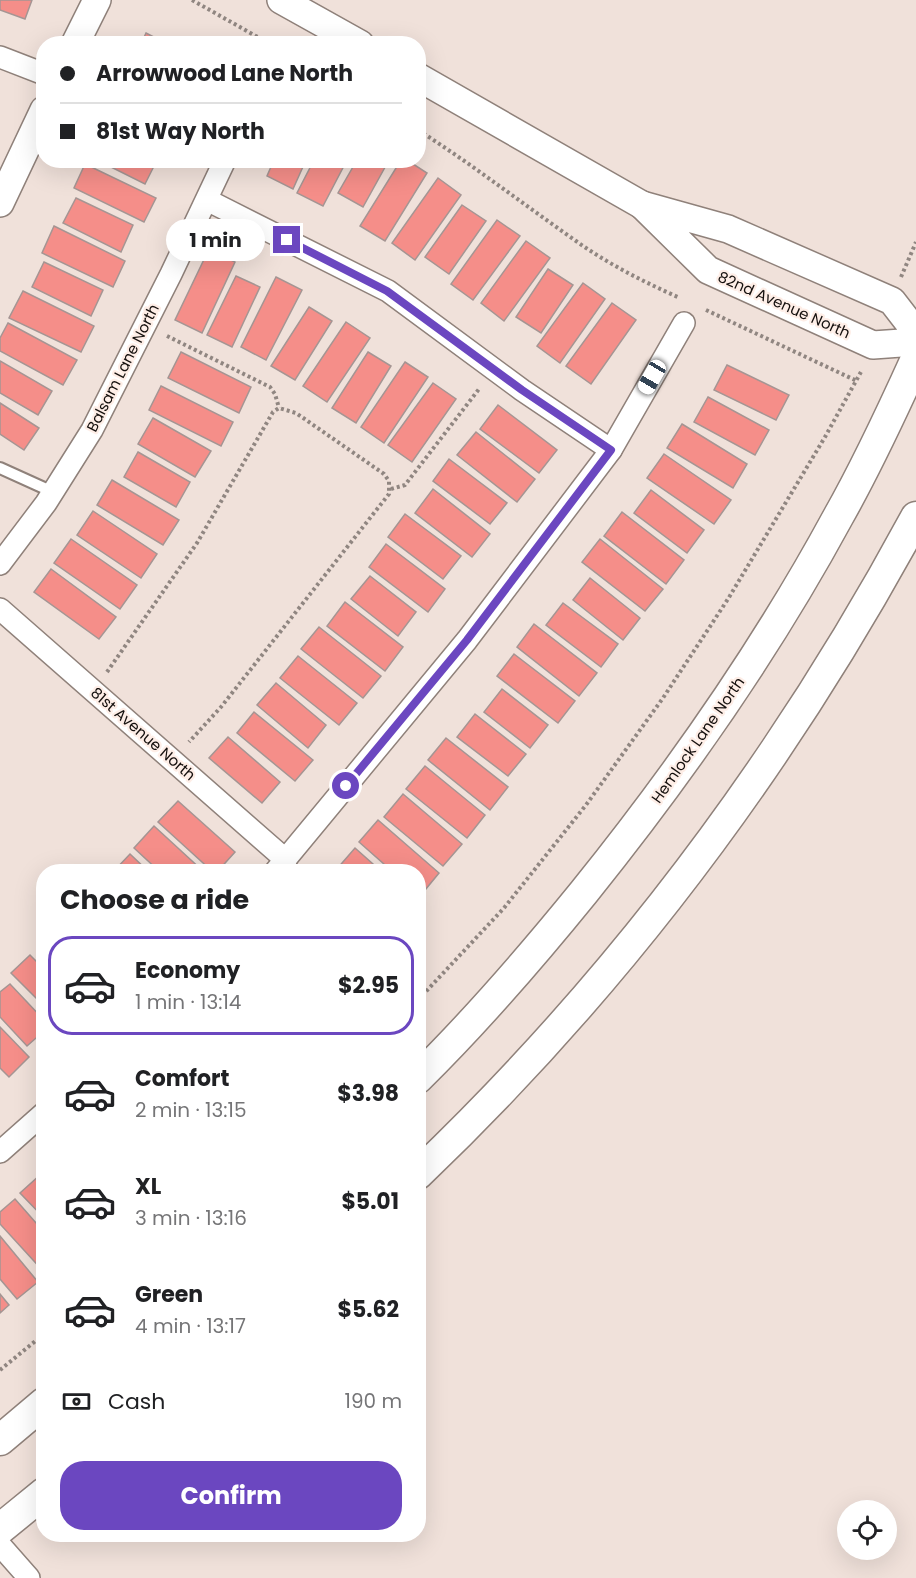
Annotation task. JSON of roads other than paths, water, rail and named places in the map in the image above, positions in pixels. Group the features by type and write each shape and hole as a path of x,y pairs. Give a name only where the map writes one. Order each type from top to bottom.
{"main road":[{"name":"Hemlock Lane North","path":"426,1070 516,974 640,823 696,745 787,606 838,518 916,358"},
{"path":"426,1166 505,1089 567,1022 657,914 732,814 796,721 859,619 916,517"},
{"path":"0,1440 36,1411"},
{"path":"0,1529 36,1500"}],"street":[{"path":"79,36 97,0"},
{"path":"281,0 346,36"},
{"path":"0,57 36,71"},
{"name":"82nd Avenue North","path":"426,82 642,205 728,229 892,301 916,332"},
{"path":"0,203 36,127"},
{"name":"Balsam Lane North","path":"0,564 53,492 92,430 221,168"},
{"path":"207,200 387,291 611,450"},
{"name":"82nd Avenue North","path":"642,205 708,270 873,345 916,342"},
{"path":"283,864 467,640 611,450 684,323"},
{"name":"81st Avenue North","path":"0,609 173,760 279,864"},
{"path":"0,1152 36,1120"},
{"path":"0,1545 29,1578"}],"lane":[{"path":"0,468 53,492"}]}
